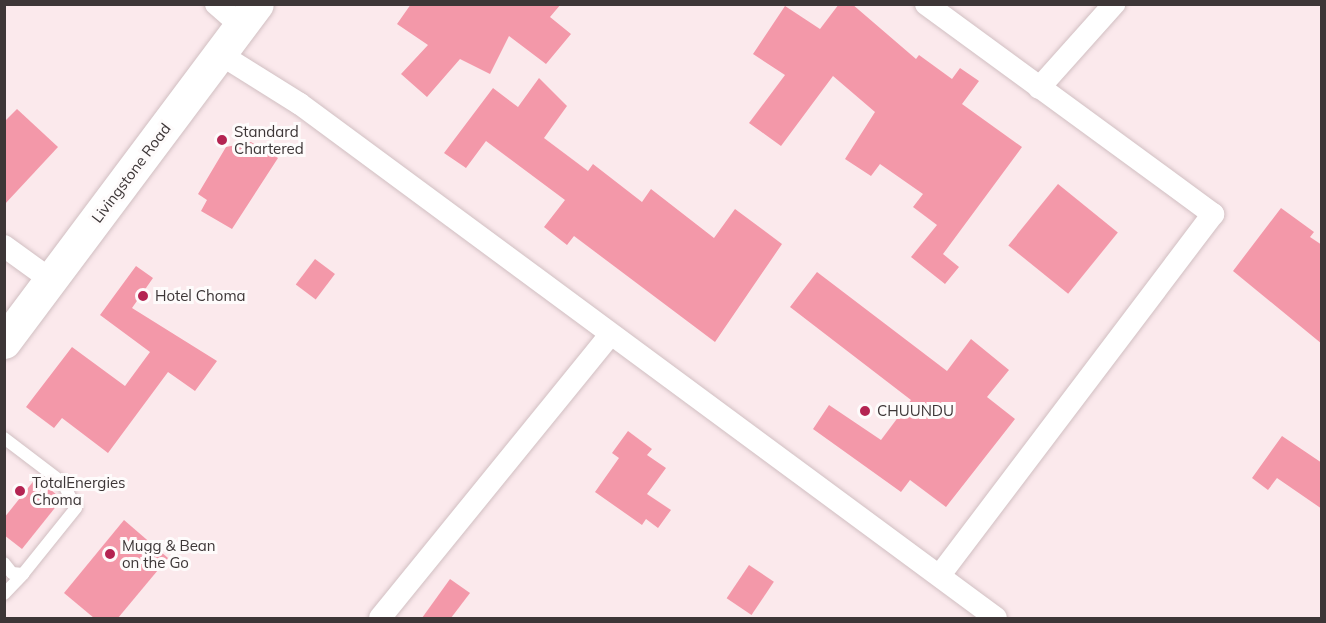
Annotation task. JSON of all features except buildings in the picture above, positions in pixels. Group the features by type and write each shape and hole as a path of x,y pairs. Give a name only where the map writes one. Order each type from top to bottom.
{"highway":[{"name":"Livingstone Road","path":"4,342 249,15"}],"street":[{"path":"216,4 249,15"},
{"path":"926,4 1213,214 941,574"},
{"path":"1039,88 1114,4"},
{"path":"220,54 300,104 610,335 941,574 996,618"},
{"path":"4,246 51,280"},
{"path":"380,618 610,335"}],"lane":[{"path":"4,438 63,483 76,508 4,594"},
{"path":"4,562 12,573 23,574"}],"place":[{"name":"Standard Chartered","path":"222,140"},
{"name":"Hotel Choma","path":"143,296"},
{"name":"CHUUNDU","path":"865,411"},
{"name":"TotalEnergies Choma","path":"20,491"},
{"name":"Mugg & Bean on the Go","path":"110,554"}]}
